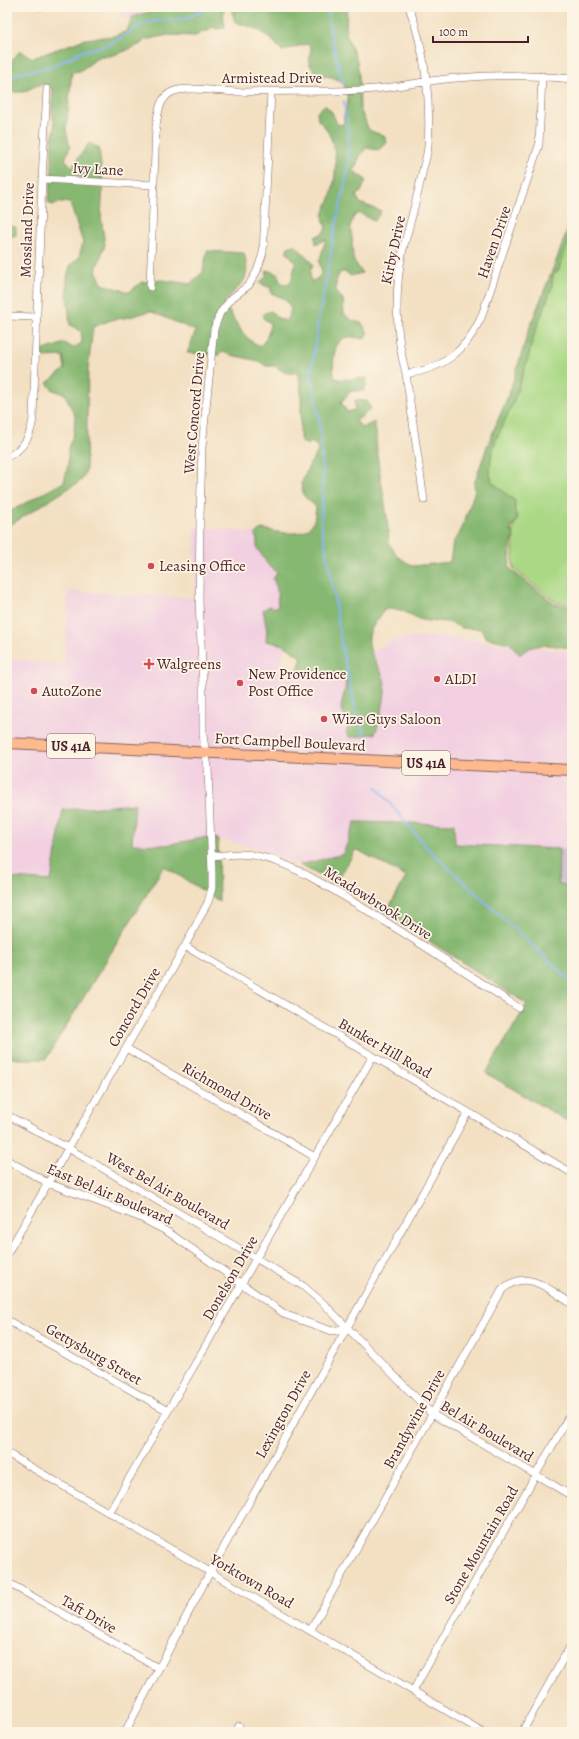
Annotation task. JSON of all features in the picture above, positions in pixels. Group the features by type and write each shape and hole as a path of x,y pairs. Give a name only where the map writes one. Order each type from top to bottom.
{"highway":[{"name":"Fort Campbell Boulevard","path":"7,743 572,770"}],"street":[{"path":"41,7 49,7"},
{"name":"Kirby Drive","path":"410,7 421,50 426,82 429,110 428,145 418,198 399,270 397,299 402,353 424,500"},
{"name":"Armistead Drive","path":"150,287 156,126 159,107 165,97 173,92 187,90 237,93 311,92 375,89 472,77 542,76 572,79"},
{"name":"Haven Drive","path":"406,374 423,372 443,363 463,348 474,333 481,318 529,181 539,145 542,76"},
{"name":"Mossland Drive","path":"7,457 22,447 32,429 47,89"},
{"name":"West Concord Drive","path":"205,753 203,735 203,686 199,601 200,508 205,411 214,329 220,313 232,298 249,285 257,271 263,253 271,92"},
{"name":"Ivy Lane","path":"42,179 154,185"},
{"path":"7,316 36,317"},
{"name":"Concord Drive","path":"7,1254 208,902 212,888 212,856 208,768 205,753"},
{"name":"Meadowbrook Drive","path":"212,856 239,854 257,855 281,862 302,872 383,920 519,1008"},
{"name":"Bunker Hill Road","path":"184,946 572,1173"},
{"name":"Richmond Drive","path":"126,1048 315,1157"},
{"name":"Donelson Drive","path":"109,1513 373,1056"},
{"name":"Lexington Drive","path":"125,1732 210,1572 468,1112"},
{"name":"West Bel Air Boulevard","path":"7,1115 68,1148 303,1286 323,1303 347,1328"},
{"name":"East Bel Air Boulevard","path":"7,1160 48,1183 139,1217 168,1232 278,1311 292,1318 332,1331 347,1328"},
{"name":"Brandywine Drive","path":"310,1631 502,1290 508,1284 518,1280 533,1282 572,1304"},
{"name":"Gettysburg Street","path":"7,1320 168,1411"},
{"name":"Bel Air Boulevard","path":"347,1328 432,1414 572,1496"},
{"name":"Stone Mountain Road","path":"414,1691 572,1411"},
{"name":"Yorktown Road","path":"7,1453 483,1732"},
{"name":"Taft Drive","path":"7,1582 158,1668"},
{"path":"522,1732 572,1644"}],"shaded area":[{"path":"120,7 172,7 126,20 122,16"},
{"path":"195,527 274,535 284,647 282,674 331,675 396,639 439,636 572,652 572,850 454,844 454,824 355,822 344,854 300,865 258,849 218,839 203,838 166,845 132,844 134,804 63,810 51,882 13,878 7,874 7,658 64,665 68,591 196,598"},
{"path":"559,849 572,850 572,886 557,884"}],"green space":[{"path":"165,7 225,7 223,13 225,28 218,29 212,27 208,31 203,31 196,36 168,35 144,40 141,44 125,51 110,56 100,56 80,71 72,72 66,130 70,147 65,159 72,167 89,143 99,148 103,185 101,217 105,245 96,270 102,284 129,292 142,282 162,280 190,284 203,272 207,251 244,253 247,271 246,276 240,286 224,303 235,322 253,343 260,346 267,336 270,323 263,318 263,314 271,311 278,318 286,321 291,310 288,303 281,297 271,293 271,288 259,283 266,277 267,270 278,274 280,282 285,285 291,282 296,262 286,252 288,247 295,245 313,265 310,271 311,282 318,278 322,272 319,262 326,239 316,244 315,237 323,233 326,228 323,216 331,196 336,165 330,136 325,127 318,120 317,112 325,105 332,112 337,124 342,125 344,122 344,114 348,97 343,82 332,77 317,75 309,63 311,47 306,44 282,51 262,32 235,22 232,11 227,7 347,7 346,34 357,61 360,109 369,130 384,136 387,143 378,150 366,148 360,156 354,171 366,180 361,192 356,195 360,203 381,211 375,221 359,213 354,216 350,226 353,259 362,273 351,276 345,272 340,272 336,281 336,293 343,299 344,314 353,321 362,323 368,333 364,339 348,337 342,339 338,343 334,354 334,378 367,378 366,386 363,391 351,391 341,402 347,412 355,410 355,400 367,401 371,409 356,421 362,428 374,422 377,455 387,517 389,543 398,557 413,566 450,562 453,542 459,535 466,517 475,490 474,484 488,444 510,391 529,329 572,216 572,228 569,241 559,269 553,276 552,287 533,338 528,359 513,403 495,442 491,458 490,473 492,482 515,501 515,512 518,518 512,526 511,531 514,534 509,568 555,604 572,608 572,649 544,645 531,648 520,655 510,643 487,638 481,629 462,628 447,622 422,620 395,609 384,610 373,626 369,636 372,654 385,683 384,701 379,723 375,734 349,737 346,733 348,727 341,707 346,684 343,679 332,673 317,676 293,676 297,672 302,658 284,645 266,641 267,631 263,610 270,606 273,608 278,606 277,588 273,579 277,573 268,565 257,549 257,540 255,535 261,529 289,533 303,531 309,528 315,517 316,507 303,495 301,484 318,451 317,446 311,442 308,445 302,442 300,438 301,393 297,372 285,372 276,366 266,366 259,361 222,352 219,355 187,353 196,331 150,311 130,317 111,320 93,327 88,369 86,470 82,480 7,527 7,512 64,482 68,466 68,448 74,433 75,416 65,394 53,390 47,383 65,369 63,356 43,357 41,351 65,343 73,348 82,343 81,331 70,325 67,278 70,266 79,257 83,243 70,203 61,202 52,205 48,202 52,172 52,139 55,127 52,111 53,91 48,84 38,85 23,92 9,92 7,95 7,72 10,69 9,64 20,51 33,58 85,39 114,36 127,31 132,17"},
{"path":"572,222 572,606 556,602 513,568 514,503 481,480"},
{"path":"7,225 16,227 16,235 7,238"},
{"path":"135,804 132,844 166,845 203,838 218,839 219,901 164,866 46,1059 19,1059 7,1057 7,874 13,878 51,881 63,810"},
{"path":"355,822 454,824 455,844 559,849 558,884 572,886 572,1124 486,1073 527,1004 386,913 406,877 356,849 336,884 300,865 343,854"}],"waterway":[{"path":"7,81 17,74 53,66 80,52 107,45 123,37 140,25 155,21 184,19 212,7"},
{"path":"328,7 330,32 343,84"},
{"path":"344,101 349,142 347,175 336,224 318,321 311,375 320,425 323,475 321,524 332,581 342,649 354,703 365,736"},
{"path":"376,787 428,849 572,982"}],"place":[{"name":"Leasing Office","path":"151,566"},
{"name":"Walgreens","path":"149,664"},
{"name":"ALDI","path":"437,679"},
{"name":"New Providence Post Office","path":"240,683"},
{"name":"AutoZone","path":"34,691"},
{"name":"Wize Guys Saloon","path":"324,719"}]}
